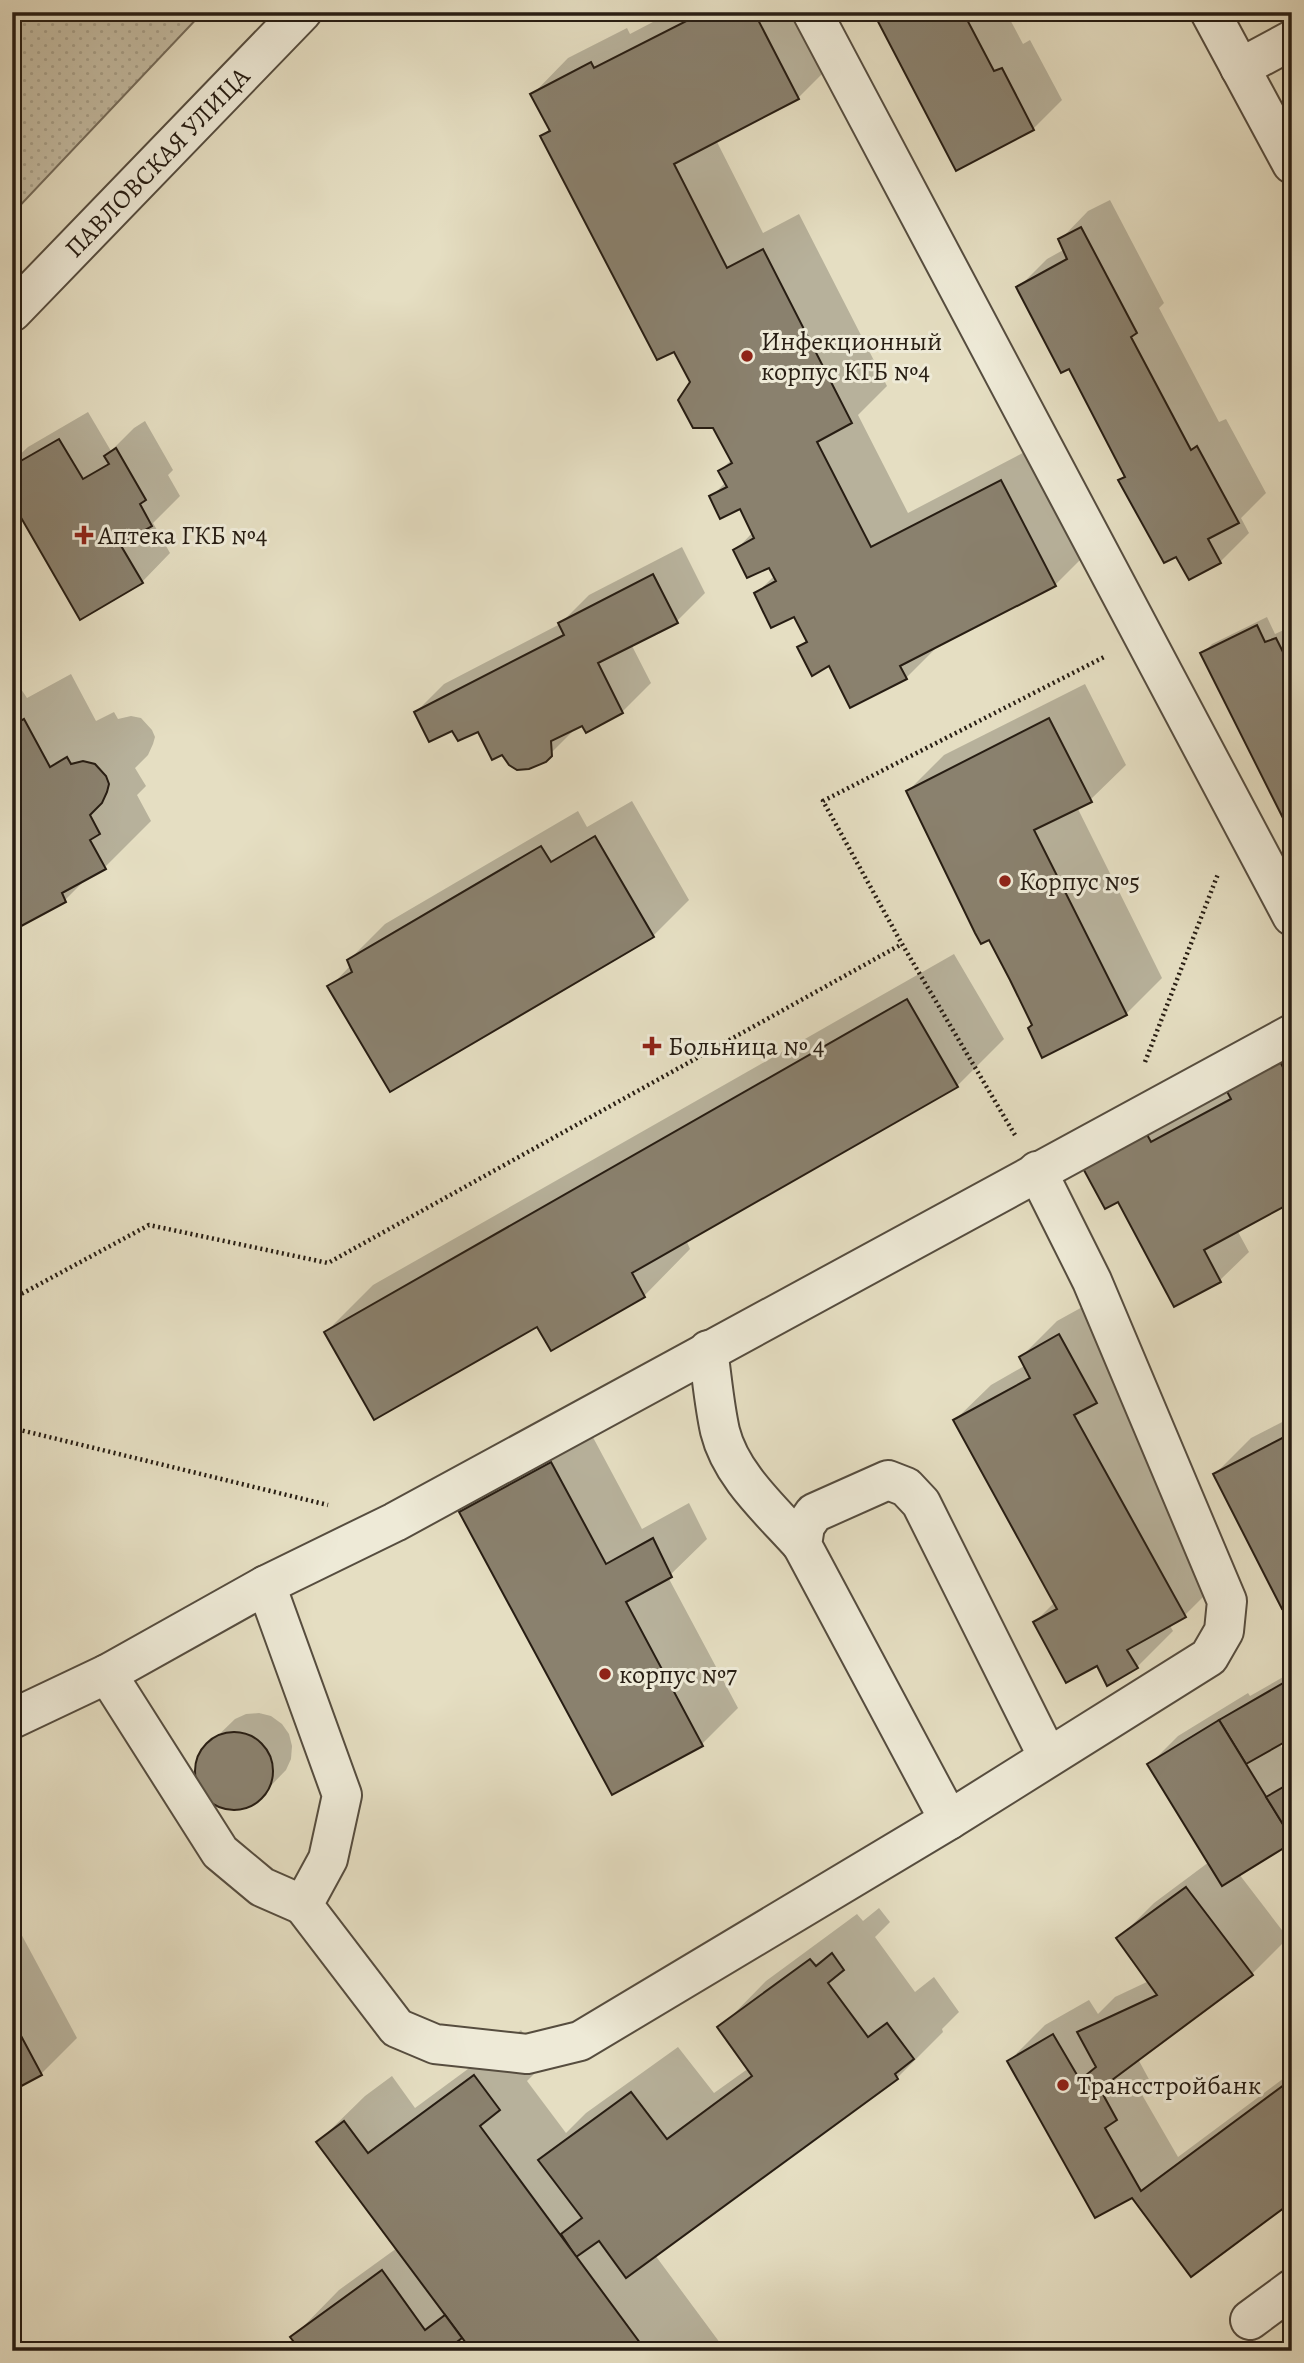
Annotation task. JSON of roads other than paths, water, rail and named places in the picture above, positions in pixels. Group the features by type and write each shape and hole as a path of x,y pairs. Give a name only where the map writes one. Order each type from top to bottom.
{"street":[{"name":"ПАВЛОВСКАЯ УЛИЦА","path":"12,312 302,12"},
{"path":"812,12 1292,916"},
{"path":"1210,12 1292,164"},
{"path":"1240,68 1292,40"},
{"path":"12,1719 107,1674 266,1585 395,1521 1292,1034"},
{"path":"107,1674 220,1852 262,1887 303,1905 397,2028 435,2044 527,2054 580,2040 948,1819 1209,1657 1224,1631 1227,1601 1092,1281 1037,1171"},
{"path":"708,1350 721,1433 733,1461 748,1485 802,1545 948,1819"},
{"path":"802,1545 805,1526 814,1513 888,1480 906,1487 922,1503 1048,1757"},
{"path":"266,1585 342,1795 328,1860 303,1905"},
{"path":"1250,2320 1292,2289"}],"place":[{"name":"Инфекционный корпус КГБ №4","path":"747,356"},
{"name":"Аптека ГКБ №4","path":"84,535"},
{"name":"Корпус №5","path":"1005,881"},
{"name":"Больница № 4","path":"652,1046"},
{"name":"корпус №7","path":"605,1674"},
{"name":"Трансстройбанк","path":"1063,2085"}]}
